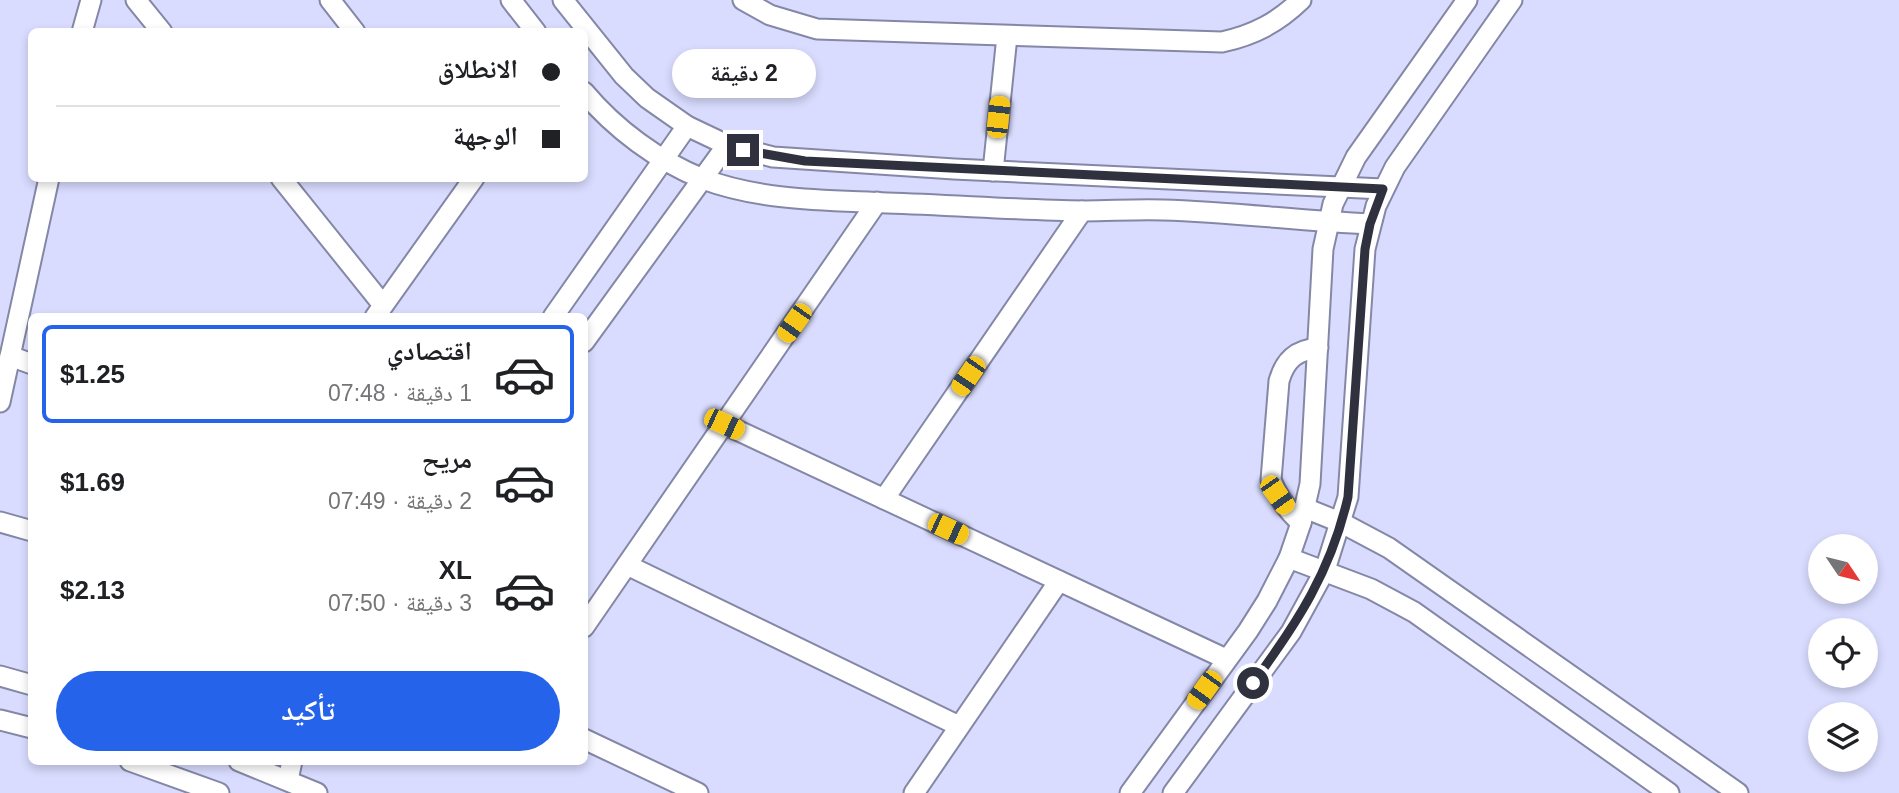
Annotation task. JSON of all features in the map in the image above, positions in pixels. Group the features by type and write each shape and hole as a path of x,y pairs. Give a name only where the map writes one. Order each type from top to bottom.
{"street":[{"path":"83,28 91,0"},
{"path":"136,0 159,28"},
{"path":"330,0 352,28"},
{"path":"511,0 533,28"},
{"path":"563,0 585,28"},
{"path":"743,0 770,15 817,29 1222,42 1245,37 1268,26 1301,0"},
{"path":"1130,793 1268,601 1289,558 1310,484 1323,249 1328,222 1340,187 1356,157 1467,0"},
{"path":"1173,793 1290,632 1325,570 1348,497 1365,249 1370,224 1383,189 1395,167 1512,0"},
{"path":"588,31 624,76 647,98 687,126 727,145 773,157 993,171 1383,189"},
{"path":"993,171 1006,36"},
{"path":"588,97 629,136 664,159 703,179 750,192 798,198 1082,211 1164,210 1370,224"},
{"path":"556,313 687,126"},
{"path":"588,337 727,145"},
{"path":"0,402 48,182"},
{"path":"284,182 379,311 470,182"},
{"path":"588,621 877,202"},
{"path":"884,499 1082,211"},
{"path":"1318,348 1304,349 1292,356 1283,367 1279,381 1271,480 1282,503 1303,515 1342,523 1389,548 1738,793"},
{"path":"10,356 28,363"},
{"path":"724,424 1226,659"},
{"path":"0,522 28,530"},
{"path":"1289,558 1371,589 1414,612 1669,793"},
{"path":"627,565 959,726"},
{"path":"914,793 1059,581"},
{"path":"0,676 28,684"},
{"path":"0,720 28,727"},
{"path":"588,741 698,793"},
{"path":"141,765 219,793"},
{"path":"259,765 290,771 317,793"}],"route":[{"path":"743,150 805,161 1383,189 1370,224 1365,249 1348,497 1342,523 1335,547 1310,601 1253,683"}]}
